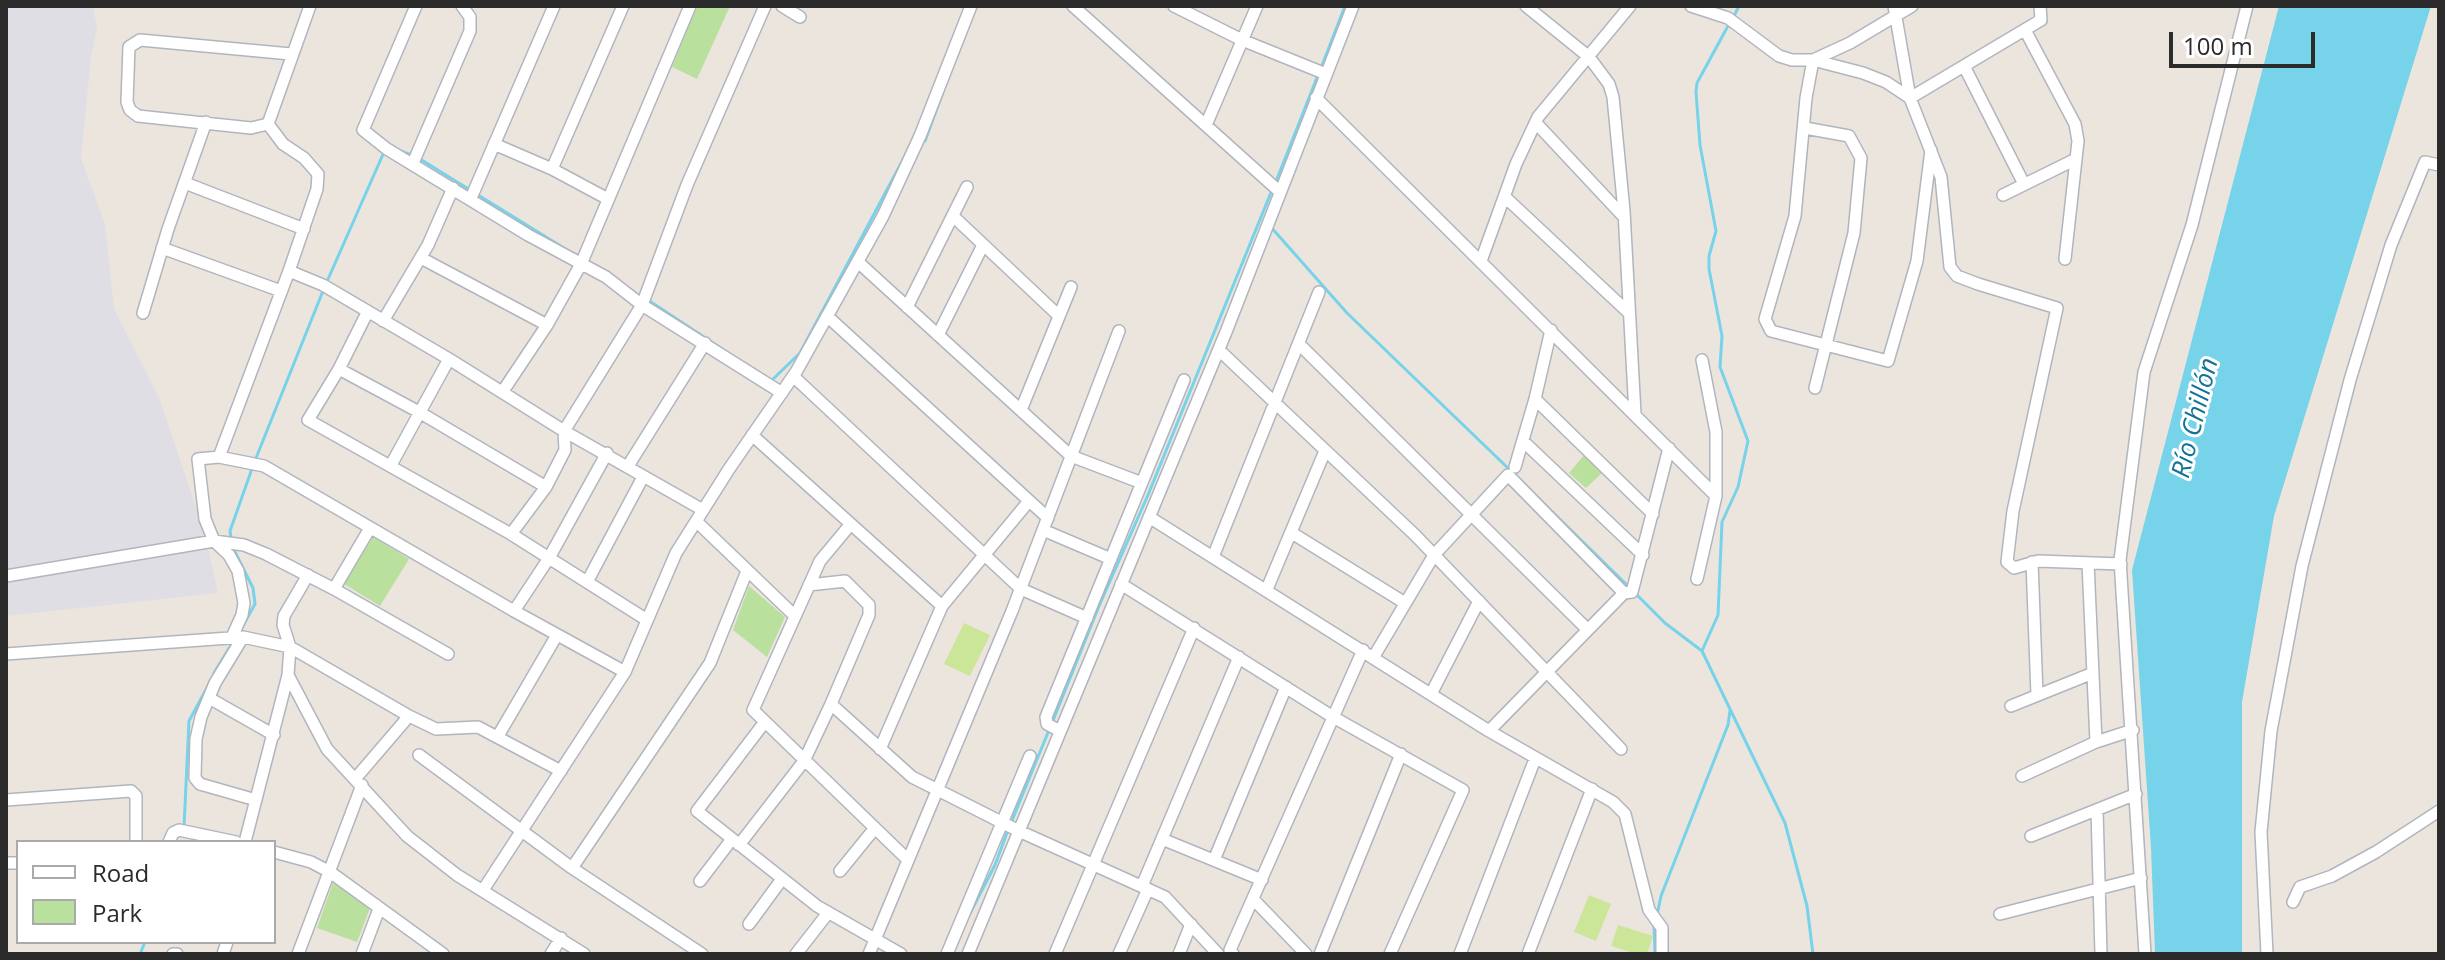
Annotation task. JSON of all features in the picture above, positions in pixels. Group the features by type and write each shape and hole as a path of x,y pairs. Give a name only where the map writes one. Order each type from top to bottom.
{"street":[{"path":"268,124 310,6"},
{"path":"416,6 363,130 387,149 528,235 606,277 642,305 782,393"},
{"path":"413,163 470,31 470,17 462,6"},
{"path":"471,198 554,6"},
{"path":"552,169 623,6"},
{"path":"503,391 547,325 581,264 690,6"},
{"path":"511,534 546,487 565,450 564,431 642,305 687,185 765,6"},
{"path":"782,6 800,17"},
{"path":"483,890 625,672 676,553 793,376 858,262 920,136 971,6"},
{"path":"1073,6 1280,192"},
{"path":"1174,6 1188,10 1242,40 1326,74"},
{"path":"1206,125 1257,6"},
{"path":"968,954 1219,350 1353,6"},
{"path":"1526,6 1589,57 1609,84 1613,97 1624,218 1635,414"},
{"path":"1481,261 1516,164 1536,123 1630,6"},
{"path":"1691,6 1732,20 1779,56 1792,60 1813,60 1875,77 1910,98"},
{"path":"1813,60 1850,43 1893,11 1912,6"},
{"path":"1910,98 2041,20 2040,6"},
{"path":"2145,954 2121,564 2144,372 2192,225 2247,6"},
{"path":"1893,11 1910,98 1941,177 1950,267 1957,276 2057,308 2006,556 2009,566 2014,568 2032,562 2121,564"},
{"path":"2025,30 2075,124 2078,141 2065,259"},
{"path":"268,124 251,128 138,116 130,110 127,78 129,47 140,40 291,54"},
{"path":"1813,60 1806,98 1795,216 1765,319 1767,326 1777,333 1888,361 1917,261 1931,150"},
{"path":"1964,66 2024,184"},
{"path":"1316,98 1716,496"},
{"path":"143,313 206,122"},
{"path":"1536,123 1624,218"},
{"path":"219,457 317,189 318,174 304,158 283,144 268,124"},
{"path":"1805,128 1849,136 1861,158 1854,233 1815,388"},
{"path":"494,144 552,169 608,199"},
{"path":"2003,195 2076,159"},
{"path":"2267,954 2261,832 2271,731 2299,581 2354,365 2391,245 2425,162 2439,165"},
{"path":"185,183 304,229"},
{"path":"907,307 967,187"},
{"path":"383,321 421,258 453,188"},
{"path":"1505,197 1629,313"},
{"path":"954,217 1059,316"},
{"path":"938,335 983,245"},
{"path":"162,248 281,291"},
{"path":"421,258 547,325"},
{"path":"858,262 1071,456 1142,483"},
{"path":"289,271 323,285 503,391 564,431 703,510"},
{"path":"1021,410 1071,287"},
{"path":"1213,557 1319,292"},
{"path":"367,313 339,369 308,420 511,534 647,620"},
{"path":"827,316 1029,501 1045,524 1109,565 1122,580 1333,717 1463,790 1390,954"},
{"path":"1515,467 1551,330"},
{"path":"869,954 1021,589 1119,331"},
{"path":"628,466 705,343"},
{"path":"1300,345 1588,630"},
{"path":"1219,350 1434,555 1621,749"},
{"path":"391,465 449,359"},
{"path":"1697,579 1716,496 1716,432 1702,360"},
{"path":"339,369 546,487"},
{"path":"793,376 1021,589 1087,618"},
{"path":"1060,731 1047,724 1046,717 1184,380"},
{"path":"1535,399 1653,514"},
{"path":"752,435 942,606"},
{"path":"1523,441 1643,555"},
{"path":"1489,731 1624,593 1632,592 1669,448"},
{"path":"1267,589 1325,451"},
{"path":"514,611 549,558 607,453"},
{"path":"256,800 200,784 196,780 196,739 209,698 237,637 244,603 238,571 229,555 214,541 205,519 198,459 219,457 264,466 625,672"},
{"path":"1233,954 1230,950 1333,717 1368,654 1405,603 1434,555 1508,475 1624,593"},
{"path":"587,582 643,477"},
{"path":"880,749 942,606 1029,501"},
{"path":"1149,517 1489,731 1613,802 1625,814 1649,910 1662,928 1662,954"},
{"path":"696,521 795,616"},
{"path":"850,525 820,561 753,710 908,860"},
{"path":"334,589 370,528"},
{"path":"1292,533 1405,603"},
{"path":"6,576 214,541 244,545 308,575 448,654"},
{"path":"2032,562 2037,695"},
{"path":"2088,563 2096,742"},
{"path":"572,868 710,663 747,571"},
{"path":"246,840 288,675 290,647 283,625 284,616 308,575"},
{"path":"700,881 804,761 869,615 869,605 845,581 809,585"},
{"path":"1431,694 1479,601"},
{"path":"1055,954 1194,628"},
{"path":"498,736 557,635"},
{"path":"6,654 237,637 290,647 436,729 478,727 561,771"},
{"path":"1119,954 1162,839 1239,657"},
{"path":"2011,706 2093,673"},
{"path":"288,675 327,749 407,836 457,875 584,954"},
{"path":"1214,860 1286,687"},
{"path":"209,698 274,735"},
{"path":"831,704 912,777 1019,831 1165,897 1218,954"},
{"path":"298,954 330,872 358,782 409,716"},
{"path":"764,723 697,811 828,913 901,954"},
{"path":"2022,776 2096,742 2133,730"},
{"path":"1320,954 1401,754"},
{"path":"419,755 572,868 702,954"},
{"path":"947,954 1030,756"},
{"path":"1460,954 1535,759"},
{"path":"1528,954 1592,789"},
{"path":"6,800 131,791 136,796 136,840"},
{"path":"2031,836 2136,794"},
{"path":"2097,810 2100,954"},
{"path":"2293,902 2300,887 2332,876 2376,852 2439,811"},
{"path":"840,871 875,828"},
{"path":"170,840 173,833 179,830 226,840"},
{"path":"1162,839 1262,880"},
{"path":"276,853 311,862 330,872 428,950 443,954"},
{"path":"2000,914 2141,878"},
{"path":"749,924 782,879"},
{"path":"1254,900 1306,954"},
{"path":"362,954 379,909"},
{"path":"796,954 828,913"},
{"path":"1179,954 1191,924"},
{"path":"551,954 561,938"}],"shaded area":[{"path":"6,6 93,6 97,28 91,57 81,159 105,224 114,309 160,400 205,534 218,593 6,616"}],"green space":[{"path":"697,6 730,6 697,79 672,67"},
{"path":"1584,455 1602,473 1586,488 1569,473"},
{"path":"373,537 409,559 380,606 344,584"},
{"path":"749,586 785,617 767,657 733,630"},
{"path":"964,623 990,635 970,676 944,664"},
{"path":"333,883 370,908 357,942 317,928"},
{"path":"1589,895 1611,904 1596,941 1574,932"},
{"path":"1618,925 1653,936 1647,954 1611,946"}],"water":[{"name":"Río Chillón","path":"2279,6 2431,6 2274,516 2242,702 2242,954 2155,954 2132,570"}],"waterway":[{"path":"1321,68 1345,6"},
{"path":"1733,18 1739,6"},
{"path":"1702,651 1718,615 1722,522 1738,487 1748,441 1720,367 1722,336 1709,269 1716,231 1700,145 1696,92 1697,83 1729,24"},
{"path":"1275,184 1318,75"},
{"path":"920,140 925,141 944,89"},
{"path":"398,150 414,156"},
{"path":"231,538 230,531 254,463 325,286 384,152"},
{"path":"769,379 771,381 800,353 906,154"},
{"path":"420,159 567,250"},
{"path":"1052,723 1272,190"},
{"path":"1270,226 1347,313 1511,471"},
{"path":"648,300 722,349"},
{"path":"1531,491 1631,589"},
{"path":"232,546 253,588 255,604 241,629"},
{"path":"1636,594 1665,623 1702,651 1785,823 1807,906 1813,954"},
{"path":"214,673 233,642"},
{"path":"184,827 189,721 209,684"},
{"path":"1657,915 1661,896 1728,725 1730,711"},
{"path":"1011,823 1049,730"},
{"path":"966,921 995,865 1008,830"},
{"path":"1654,926 1655,954"},
{"path":"140,954 144,944"}]}
